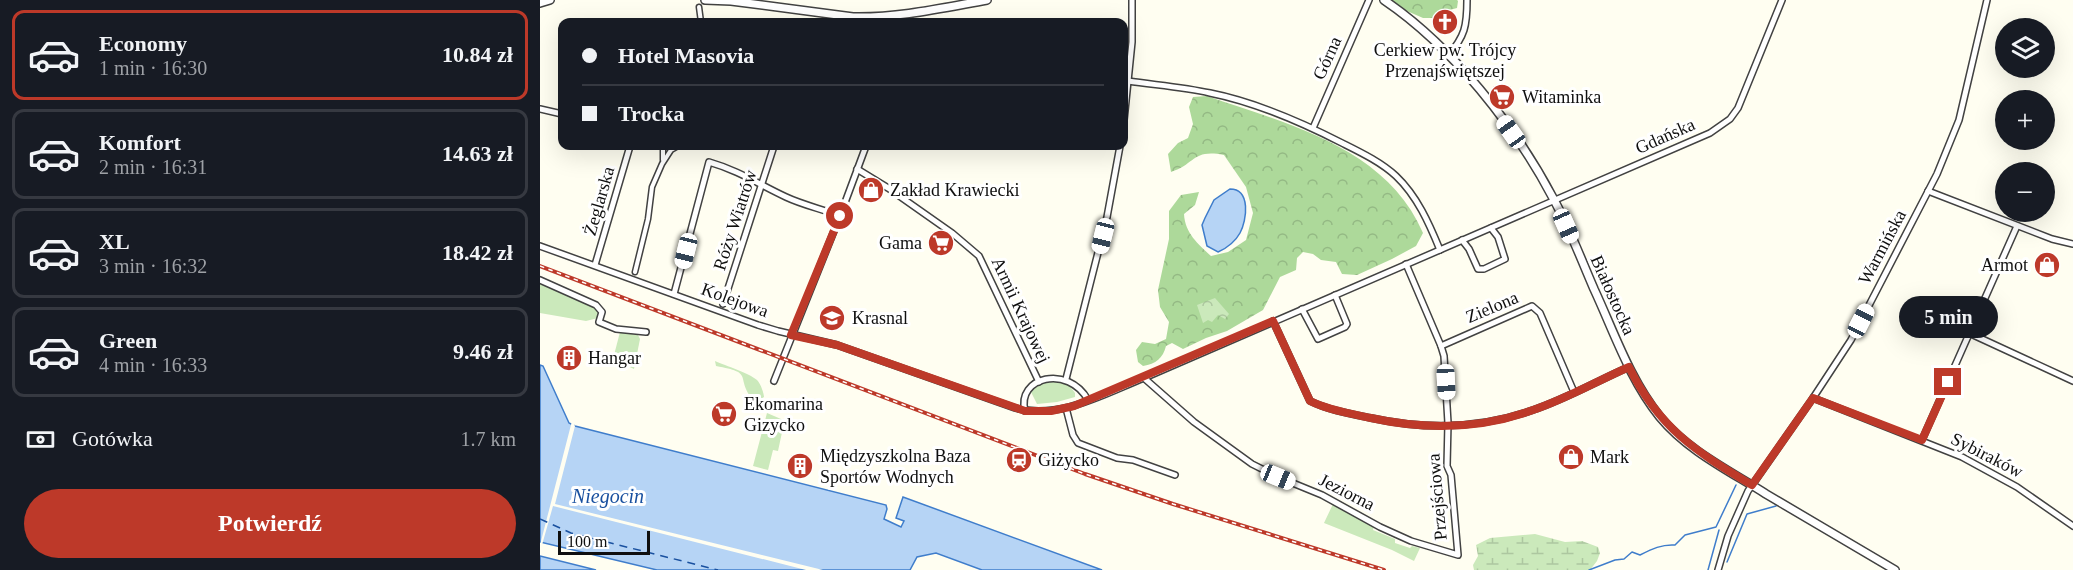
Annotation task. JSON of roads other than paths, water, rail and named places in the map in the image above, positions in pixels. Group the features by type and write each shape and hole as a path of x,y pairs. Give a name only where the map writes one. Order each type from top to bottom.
{"street":[{"path":"540,3 550,0"},
{"path":"705,0 731,1 865,18"},
{"path":"899,18 987,0"},
{"path":"1132,0 1134,22 1128,81 1210,93 1313,128 1379,163 1396,176 1425,214 1440,250"},
{"name":"Górna","path":"1313,128 1369,0"},
{"name":"Białostocka","path":"1384,0 1402,13 1448,56 1494,108 1533,165 1554,201 1629,367 1644,394 1670,428 1714,462 1895,570"},
{"path":"1448,56 1464,34 1467,0"},
{"name":"Gdańska","path":"1025,411 1051,411 1066,408 1144,378 1710,133 1730,119 1738,108 1782,0"},
{"name":"Warmińska","path":"1752,485 1851,340 1948,150 1959,120 1987,0"},
{"path":"699,6 700,18"},
{"path":"540,109 558,113"},
{"name":"Żeglarska","path":"595,265 629,150"},
{"path":"662,150 662,164"},
{"path":"635,272 648,219 652,187 671,150"},
{"name":"Róży Wiatrów","path":"723,304 773,150"},
{"path":"774,381 864,150"},
{"path":"1066,379 1107,217 1119,150"},
{"path":"674,294 709,162 739,172 803,204 840,216"},
{"name":"Armii Krajowej","path":"857,169 952,233 979,256 1038,382"},
{"path":"1928,191 2017,226 2073,244"},
{"path":"1922,440 2017,226"},
{"path":"1462,240 1478,269 1484,269 1505,259 1498,237 1491,228"},
{"name":"Kolejowa","path":"540,246 791,335 837,345 1025,411"},
{"name":"Przejściowa","path":"1406,264 1441,346 1446,382 1447,466 1451,475 1458,555"},
{"path":"540,280 596,305 602,312 599,322 616,329 646,332"},
{"path":"1302,309 1318,339 1345,327 1347,324 1335,294"},
{"name":"Zielona","path":"1441,346 1532,306 1540,313 1574,392"},
{"path":"1273,321 1310,401 1334,409 1414,426 1483,423 1516,415 1542,407 1629,367"},
{"path":"1970,333 2073,381"},
{"path":"1025,411 1023,399 1033,386 1038,382 1056,378 1066,379 1077,386 1088,400"},
{"name":"Jeziorna","path":"1144,378 1194,422 1252,464 1322,495 1401,536 1458,555"},
{"name":"Sybiraków","path":"1813,398 1922,440 1998,475 2037,499 2073,526"},
{"path":"1066,408 1073,435 1078,443 1117,458 1133,460 1175,475"},
{"path":"1718,570 1728,536 1752,485"}],"water":[{"path":"1230,189 1237,190 1244,199 1246,206 1244,221 1236,239 1228,247 1218,252 1207,246 1202,225 1214,200"},
{"name":"Niegocin","path":"540,365 543,366 569,423 575,426 886,505 884,519 901,527 904,521 896,518 903,497 1102,570 982,570 936,553 917,557 910,570 657,570 540,542"},
{"path":"540,556 596,570 540,570"}],"waterway":[{"path":"1589,570 1624,559 1632,552 1640,555 1661,546 1675,545 1685,535 1716,527 1736,485"},
{"path":"1727,562 1747,514 1776,506"},
{"path":"1708,570 1719,530"}],"railway":[{"path":"540,266 1085,474 1384,570"}],"place":[{"name":"Cerkiew pw. Trójcy Przenajświętszej","path":"1445,22"},
{"name":"Witaminka","path":"1502,97"},
{"name":"Zakład Krawiecki","path":"871,190"},
{"name":"Gama","path":"941,243"},
{"name":"Armot","path":"2047,265"},
{"name":"Krasnal","path":"832,318"},
{"name":"Hangar","path":"569,358"},
{"name":"Ekomarina Gizycko","path":"724,414"},
{"name":"Mark","path":"1571,457"},
{"name":"Giżycko","path":"1019,460"},
{"name":"Międzyszkolna Baza Sportów Wodnych","path":"800,466"}]}
